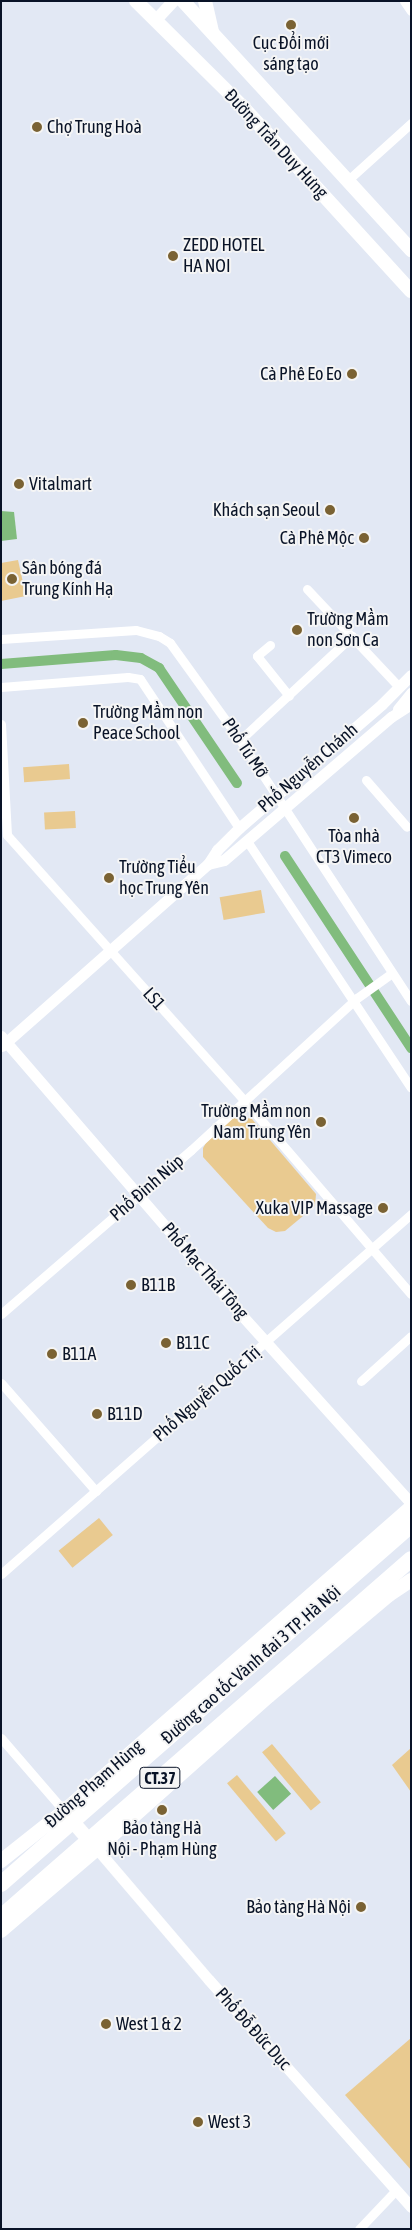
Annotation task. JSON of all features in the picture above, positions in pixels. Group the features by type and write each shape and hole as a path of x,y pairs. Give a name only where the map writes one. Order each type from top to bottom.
{"highway":[{"path":"277,1643 302,1609 411,1514"},
{"name":"Đường cao tốc Vành đai 3 TP. Hà Nội","path":"1,1884 411,1525"},
{"name":"Đường cao tốc Vành đai 3 TP. Hà Nội","path":"1,1917 411,1559"},
{"path":"319,1639 411,1567"}],"main road":[{"path":"156,20 174,1"},
{"name":"Đường Trần Duy Hưng","path":"182,1 411,250"},
{"path":"205,1 214,36"},
{"name":"Đường Trần Duy Hưng","path":"141,3 247,111 411,291"},
{"name":"Đường Phạm Hùng","path":"1,1861 64,1811 411,1505"},
{"path":"1,1931 97,1849 269,1696 389,1595 411,1580"},
{"path":"64,1811 97,1849"}],"street":[{"path":"404,1 411,11"},
{"path":"348,180 411,123"},
{"path":"307,589 398,686"},
{"name":"Phố Tú Mỡ","path":"1,639 124,630 143,631 159,636 174,648 240,740 411,1001"},
{"path":"240,740 352,636"},
{"path":"270,645 257,656 288,696"},
{"name":"Phố Nguyễn Chánh","path":"3,1042 111,952 208,864 217,850 239,828 382,704 411,675"},
{"path":"1,687 128,676 140,679 239,828"},
{"path":"382,704 409,698"},
{"name":"Phố Nguyễn Chánh","path":"208,864 224,860 391,717 409,698"},
{"name":"LS1","path":"1,724 7,835 244,1100 411,1294"},
{"path":"366,780 407,828"},
{"path":"247,841 355,1000 411,1088"},
{"name":"Phố Đinh Núp","path":"1,1314 139,1194 355,1000 392,973"},
{"name":"Phố Mạc Thái Tông","path":"3,1042 139,1194 238,1311 268,1341 411,1505"},
{"name":"Phố Nguyễn Quốc Trị","path":"1,1574 411,1214"},
{"path":"361,1381 411,1336"},
{"path":"1,1383 96,1491"},
{"path":"1,1738 64,1811"},
{"name":"Phố Đỗ Đức Dục","path":"97,1849 209,1980 411,2207"},
{"path":"358,2229 396,2190"}],"shaded area":[{"path":"1,511 14,512 17,539 1,541"},
{"name":"Sân bóng đá Trung Kính Hạ","path":"18,560 26,596 1,601 1,563"},
{"path":"69,764 70,779 24,782 23,767"},
{"path":"75,811 76,828 45,830 44,813"},
{"path":"261,890 265,913 224,920 220,897"},
{"path":"240,1116 252,1119 316,1194 315,1206 285,1231 276,1232 268,1228 203,1157 203,1148 206,1143 233,1118"},
{"path":"99,1518 113,1535 72,1568 59,1551"},
{"path":"272,1744 321,1802 311,1811 262,1752"},
{"path":"411,1748 411,1792 392,1765"},
{"path":"237,1775 286,1833 276,1842 227,1783"},
{"path":"275,1776 291,1794 273,1810 257,1792"},
{"path":"411,2038 411,2170 345,2095"}],"waterway":[{"path":"1,664 116,655 141,658 159,668 237,783"},
{"path":"285,856 411,1048"}],"place":[{"name":"Cục Đổi mới sáng tạo","path":"291,25"},
{"name":"Chợ Trung Hoà","path":"37,127"},
{"name":"ZEDD HOTEL HA NOI","path":"173,256"},
{"name":"Cà Phê Eo Eo","path":"352,374"},
{"name":"Vitalmart","path":"19,484"},
{"name":"Khách sạn Seoul","path":"330,510"},
{"name":"Cà Phê Mộc","path":"364,538"},
{"name":"Sân bóng đá Trung Kính Hạ","path":"12,579"},
{"name":"Trường Mầm non Sơn Ca","path":"297,630"},
{"name":"Trường Mầm non Peace School","path":"83,723"},
{"name":"Tòa nhà CT3 Vimeco","path":"354,818"},
{"name":"Trường Tiểu học Trung Yên","path":"109,878"},
{"name":"Trường Mầm non Nam Trung Yên","path":"321,1122"},
{"name":"Xuka VIP Massage","path":"383,1208"},
{"name":"B11B","path":"131,1285"},
{"name":"B11C","path":"166,1343"},
{"name":"B11A","path":"52,1354"},
{"name":"B11D","path":"97,1414"},
{"name":"Bảo tàng Hà Nội - Phạm Hùng","path":"162,1810"},
{"name":"Bảo tàng Hà Nội","path":"361,1907"},
{"name":"West 1 & 2","path":"106,2024"},
{"name":"West 3","path":"198,2122"}]}
